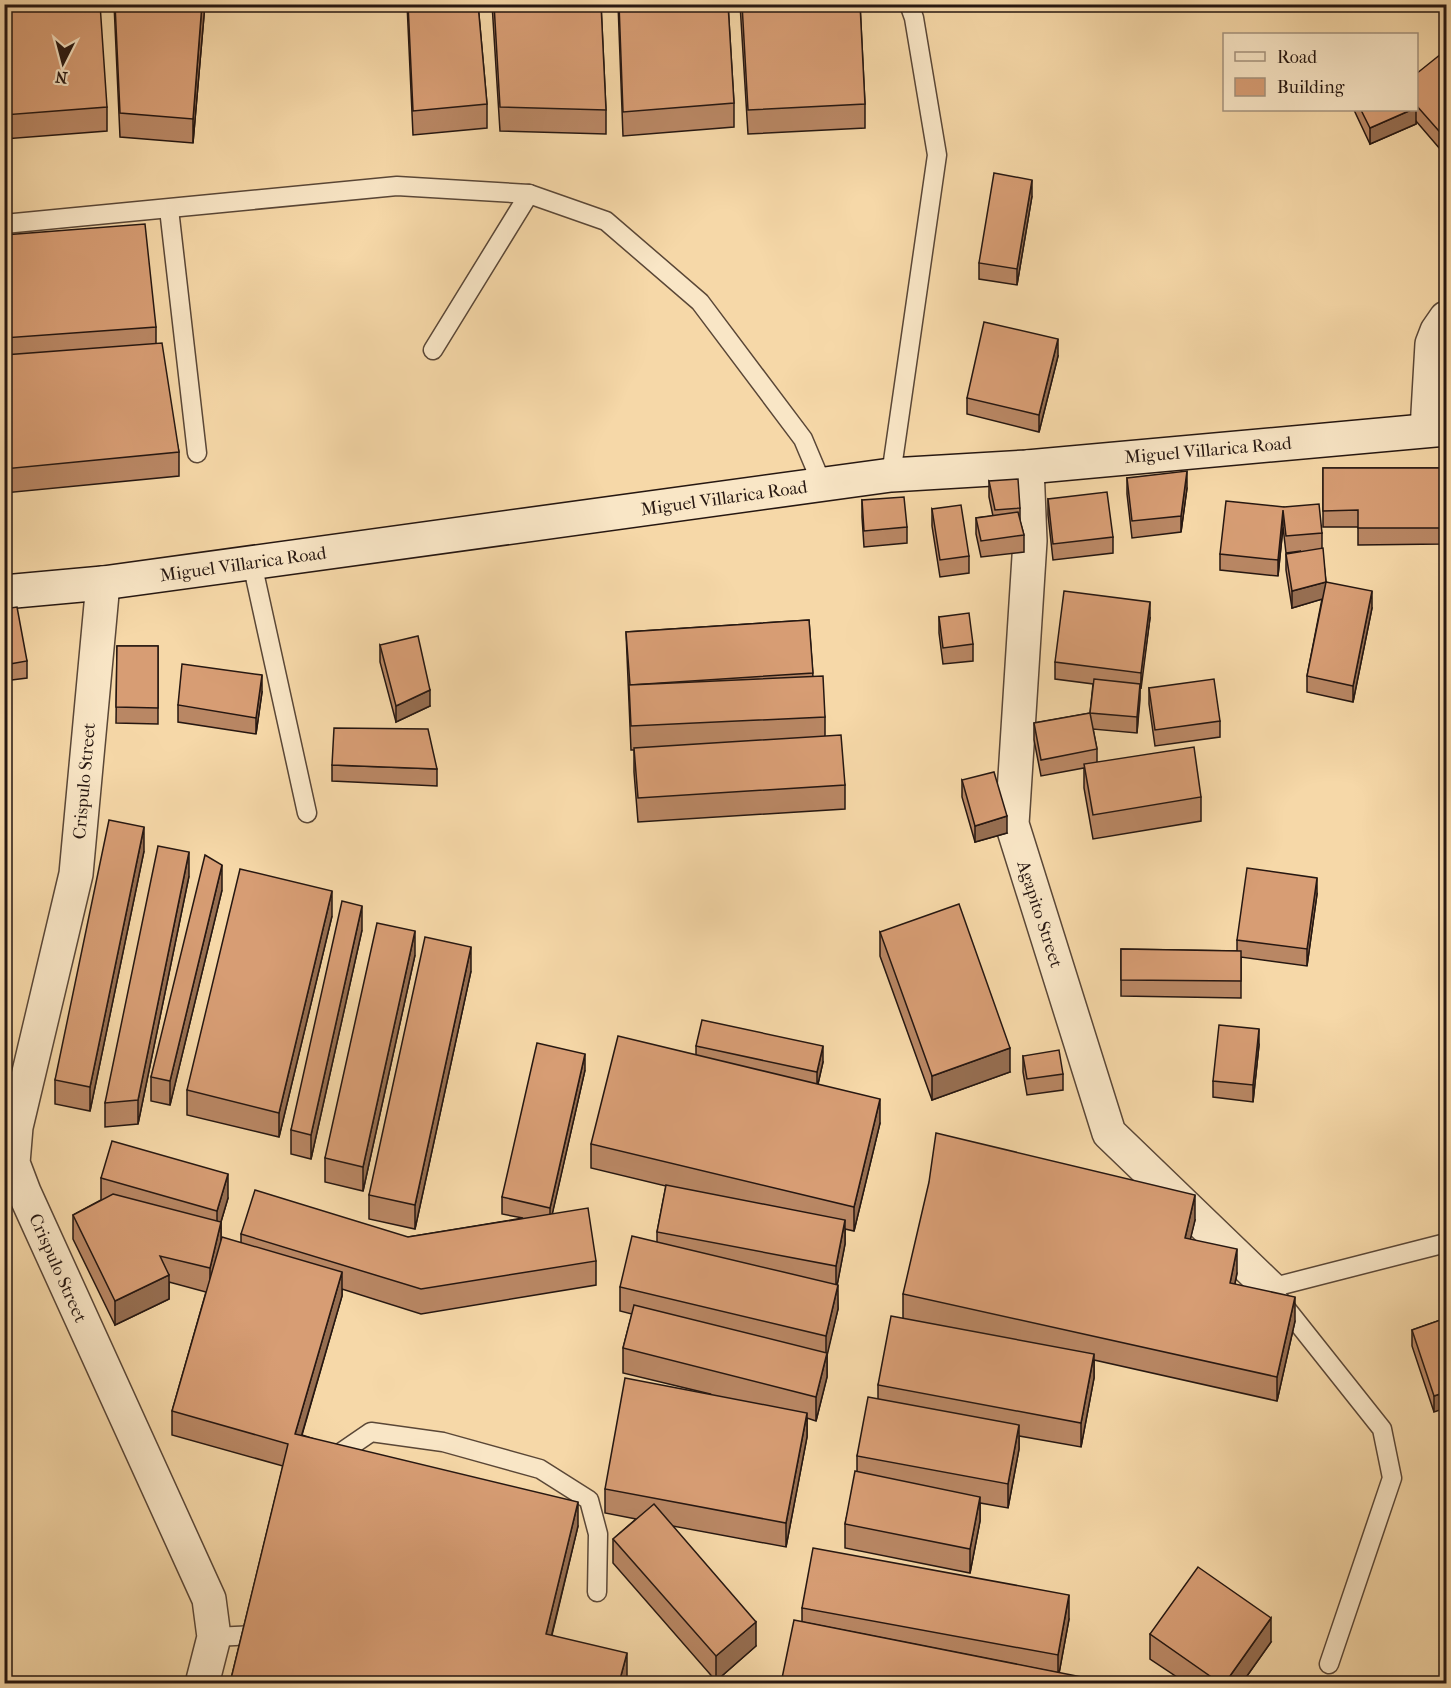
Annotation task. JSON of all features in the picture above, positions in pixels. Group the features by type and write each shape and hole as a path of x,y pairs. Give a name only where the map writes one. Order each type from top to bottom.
{"street":[{"path":"1437,429 1432,344 1446,318"},
{"name":"Miguel Villarica Road","path":"4,592 103,583 891,476 1027,467 1437,429"},
{"name":"Agapito Street","path":"1027,467 1030,541 1012,824 1109,1133 1270,1288"},
{"name":"Crispulo Street","path":"103,583 76,874 16,1127 13,1163 209,1599 214,1637 202,1683"}],"lane":[{"path":"891,476 936,155 914,18 909,4"},
{"path":"4,224 397,186 529,194 606,221 700,302 803,439 822,484"},
{"path":"434,350 529,194"},
{"path":"169,208 197,453"},
{"path":"252,563 308,813"},
{"path":"1329,1664 1392,1478 1382,1429 1270,1288 1446,1243"},
{"path":"330,1478 336,1456 370,1432 443,1442 540,1469 589,1500 598,1534 597,1592"},
{"path":"214,1637 258,1635 277,1621"}],"building":[{"path":"4,4 100,4 107,107 4,115"},
{"path":"115,4 202,4 193,119 120,113"},
{"path":"408,4 478,4 487,104 413,111"},
{"path":"494,4 601,4 606,110 500,107"},
{"path":"619,4 728,4 734,103 623,112"},
{"path":"742,4 860,4 865,104 748,110"},
{"path":"1441,54 1446,60 1446,139 1418,107 1418,72"},
{"path":"1362,111 1409,111 1370,128"},
{"path":"994,173 1032,180 1017,269 979,263"},
{"path":"145,224 156,327 4,338 4,235"},
{"path":"984,322 1058,339 1039,415 967,398"},
{"path":"162,343 179,452 4,469 4,355"},
{"path":"1323,468 1442,468 1442,528 1358,528 1358,510 1323,511"},
{"path":"1187,471 1181,516 1132,521 1127,478"},
{"path":"1018,479 1020,508 995,510 989,481"},
{"path":"1107,492 1113,537 1053,544 1048,499"},
{"path":"904,497 907,527 864,531 862,500"},
{"path":"1226,501 1284,507 1319,504 1322,533 1286,536 1283,510 1278,560 1220,554"},
{"path":"961,505 969,556 940,560 932,509"},
{"path":"1018,512 1024,535 981,541 976,518"},
{"path":"1323,548 1326,582 1292,591 1286,554"},
{"path":"1326,582 1372,591 1353,686 1307,676"},
{"path":"1064,591 1150,602 1141,673 1055,662"},
{"path":"17,607 27,661 4,665 4,609"},
{"path":"969,613 973,644 943,648 939,617"},
{"path":"809,620 813,673 630,685 626,632"},
{"path":"418,636 430,690 396,706 380,645"},
{"path":"117,646 158,646 158,708 116,707"},
{"path":"182,664 262,675 256,718 178,705"},
{"path":"823,676 825,717 631,726 629,685"},
{"path":"1094,679 1140,684 1137,717 1090,713"},
{"path":"1214,679 1220,721 1155,730 1149,688"},
{"path":"1090,713 1097,749 1041,760 1034,723"},
{"path":"334,728 428,729 437,769 332,765"},
{"path":"841,735 845,785 638,798 634,748"},
{"path":"1194,747 1201,797 1093,815 1084,764"},
{"path":"994,772 1007,816 975,826 962,780"},
{"path":"4,805 9,806 4,833"},
{"path":"109,820 144,827 90,1087 55,1080"},
{"path":"158,846 189,852 138,1100 105,1103"},
{"path":"205,855 222,865 170,1081 151,1077"},
{"path":"1247,868 1317,878 1307,949 1237,940"},
{"path":"240,869 332,891 279,1113 187,1090"},
{"path":"342,901 362,906 311,1135 291,1130"},
{"path":"959,904 1010,1048 932,1076 880,932"},
{"path":"4,911 10,912 4,949"},
{"path":"377,923 415,931 363,1167 325,1158"},
{"path":"425,937 471,947 415,1205 369,1195"},
{"path":"1121,949 1241,951 1241,981 1121,980"},
{"path":"702,1020 823,1046 817,1072 696,1046"},
{"path":"1219,1025 1259,1029 1253,1085 1213,1081"},
{"path":"618,1036 880,1099 854,1207 591,1144"},
{"path":"537,1043 585,1054 550,1208 502,1197"},
{"path":"1059,1050 1063,1074 1027,1079 1023,1056"},
{"path":"936,1133 1195,1195 1185,1238 1237,1249 1230,1283 1295,1297 1277,1377 903,1294 929,1182"},
{"path":"112,1141 228,1174 217,1211 101,1178"},
{"path":"666,1185 845,1220 836,1266 657,1232"},
{"path":"255,1190 408,1237 588,1208 596,1261 421,1289 241,1234"},
{"path":"113,1194 221,1222 210,1268 160,1256 169,1275 115,1301 73,1215"},
{"path":"632,1236 838,1285 826,1336 620,1287"},
{"path":"222,1237 342,1272 295,1434 578,1502 546,1634 627,1653 619,1683 230,1683 288,1444 172,1411"},
{"path":"634,1305 827,1353 816,1397 623,1348"},
{"path":"891,1316 1094,1354 1081,1423 878,1385"},
{"path":"1446,1318 1446,1392 1434,1396 1412,1330"},
{"path":"625,1378 807,1413 786,1523 605,1489"},
{"path":"868,1397 1019,1425 1008,1484 857,1456"},
{"path":"855,1471 980,1497 970,1549 845,1524"},
{"path":"654,1504 756,1622 716,1656 613,1539"},
{"path":"813,1548 1069,1595 1058,1655 802,1608"},
{"path":"1198,1567 1271,1618 1225,1683 1220,1683 1150,1634"},
{"path":"794,1620 1112,1683 781,1683"}]}
